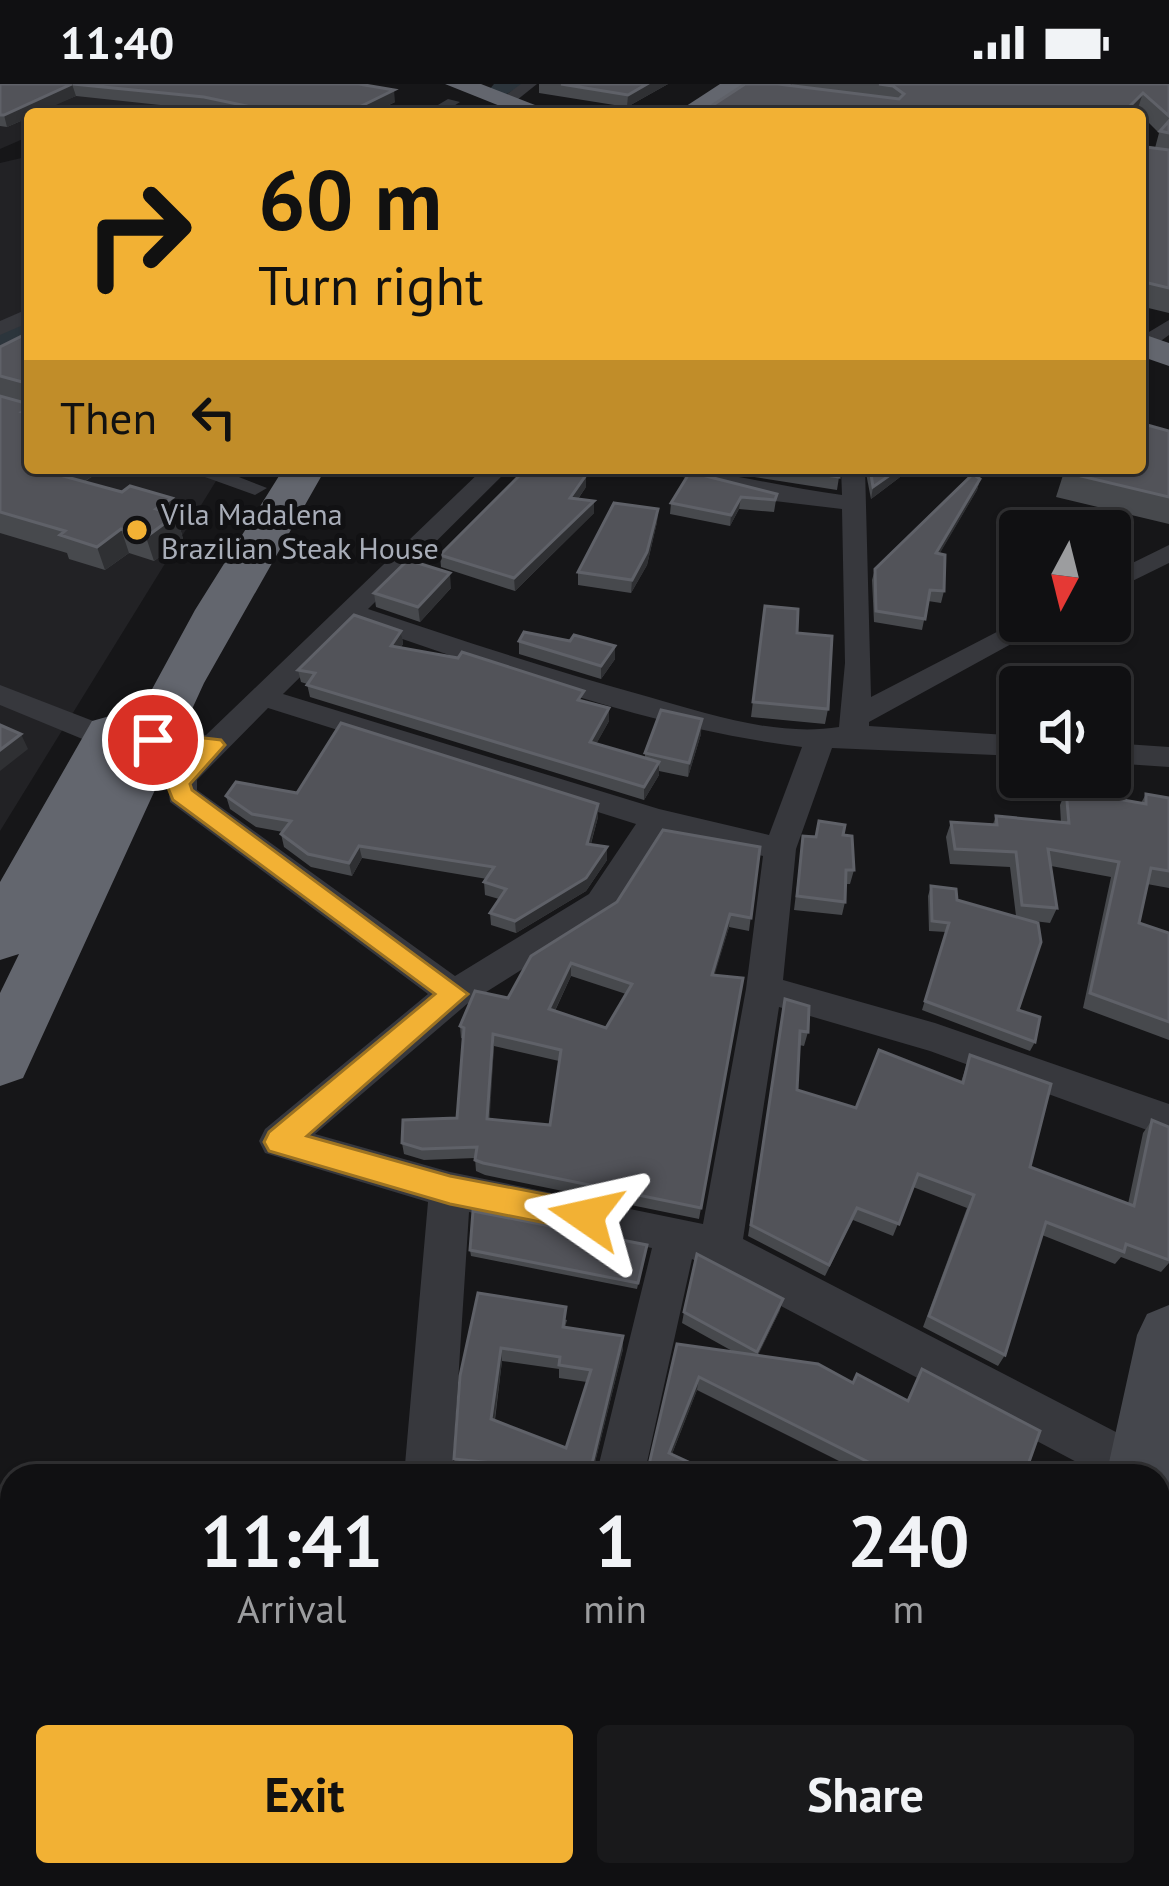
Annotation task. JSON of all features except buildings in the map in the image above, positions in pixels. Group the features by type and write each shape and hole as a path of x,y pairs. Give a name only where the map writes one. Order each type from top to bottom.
{"highway":[{"path":"676,108 699,84"},
{"path":"679,108 736,86"},
{"path":"446,96 508,108"},
{"path":"0,937 234,585 301,474"},
{"path":"0,1059 130,739 262,478"}],"main road":[{"path":"1154,1464 1169,1335"}],"street":[{"path":"454,994 182,794 178,783 492,474"},
{"path":"688,474 758,492 852,503"},
{"path":"720,1249 764,989 781,848 843,730 854,474"},
{"path":"1131,573 1169,553"},
{"path":"349,612 546,678 703,722 999,744"},
{"path":"843,730 1001,642"},
{"path":"0,694 130,739 213,745"},
{"path":"263,697 656,820 781,848"},
{"path":"1131,754 1169,757"},
{"path":"656,820 601,903 454,994 279,1142 450,1190 676,1234 720,1249 1127,1464"},
{"path":"764,989 935,1038 1169,1121"},
{"path":"429,1464 450,1190"},
{"path":"623,1464 676,1234"}],"shaded area":[{"path":"0,84 215,84 171,108 24,108 24,139 0,149"},
{"path":"24,157 24,474 220,474 0,831 0,163"}],"waterway":[{"path":"501,90 513,84"},
{"path":"0,341 24,328"}],"place":[{"name":"Vila Madalena Brazilian Steak House","path":"137,530"}],"route":[{"path":"153,740 213,745 178,783 182,794 454,994 279,1142 450,1190 586,1216"}]}
